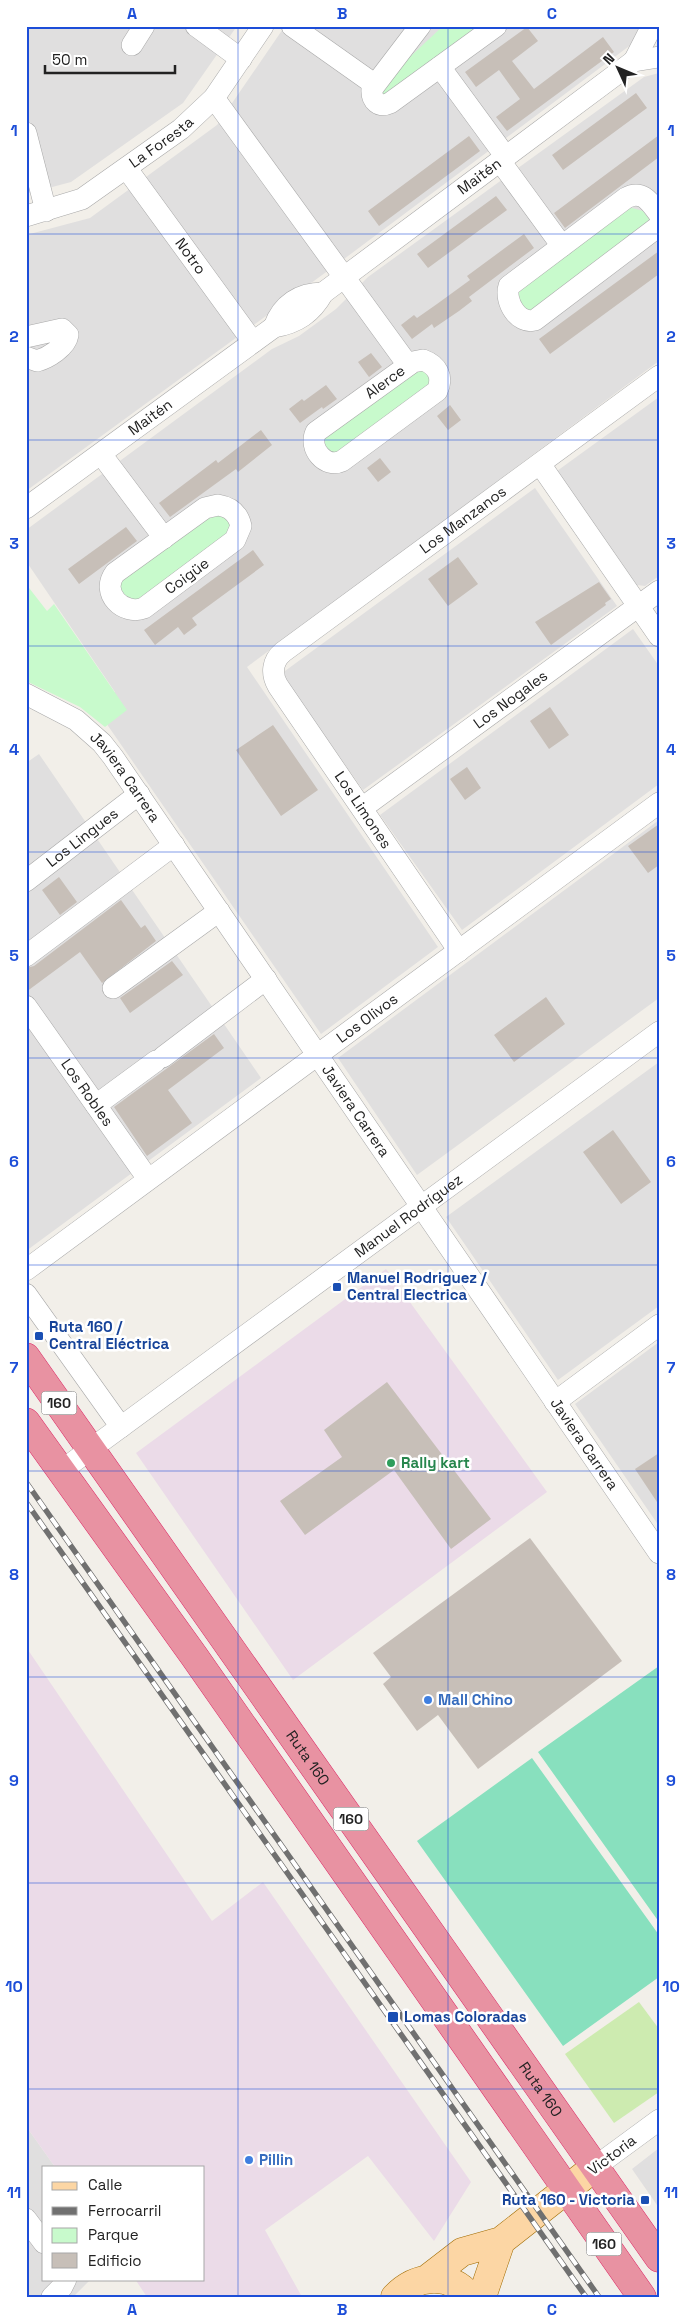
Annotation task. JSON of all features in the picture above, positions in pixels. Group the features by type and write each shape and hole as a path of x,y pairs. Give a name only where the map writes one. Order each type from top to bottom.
{"highway":[{"name":"Ruta 160","path":"26,1357 659,2258"},
{"name":"160","path":"26,1422 214,1684 642,2297"}],"main road":[{"name":"Victoria","path":"500,2241 567,2191 595,2166"},
{"path":"395,2297 409,2285 427,2278 462,2252 500,2241"},
{"path":"482,2297 500,2241"},
{"path":"427,2278 448,2281 458,2285 470,2297"}],"street":[{"path":"132,46 144,26"},
{"path":"196,26 242,59"},
{"name":"La Foresta","path":"36,214 82,199 182,129 214,98 263,26"},
{"path":"292,26 374,84"},
{"path":"420,26 374,84 372,89 373,98 380,105 386,105 496,26"},
{"name":"Maitén","path":"26,508 274,327 289,324 303,317 311,310 323,293 634,62 652,26"},
{"name":"Maitén","path":"634,62 659,58"},
{"path":"440,67 562,246"},
{"path":"214,98 408,365"},
{"path":"26,133 36,214"},
{"name":"Notro","path":"127,169 253,342"},
{"path":"659,214 645,197 631,195 509,286 507,298 521,319 530,322 535,320 659,226"},
{"path":"26,337 56,330 62,330 68,335 66,342 47,357 37,362 26,357"},
{"name":"Alerce","path":"423,360 433,365 440,380 437,391 342,460 331,463 322,458 314,445 313,438 316,432 408,365 423,360"},
{"name":"Los Manzanos","path":"273,667 278,656 283,652 659,376"},
{"path":"101,454 164,538"},
{"path":"540,464 659,636"},
{"name":"Coigüe","path":"218,505 229,508 237,515 241,526 236,540 144,608 134,611 123,608 110,589 112,578 164,538 211,506 218,505"},
{"name":"Los Nogales","path":"362,808 659,591"},
{"name":"Los Limones","path":"273,667 278,686 459,951"},
{"name":"Javiera Carrera","path":"26,694 76,720 102,743 318,1054 659,1553"},
{"name":"Los Lingues","path":"26,881 139,794"},
{"name":"Los Olivos","path":"26,1270 659,804"},
{"path":"26,956 174,845"},
{"path":"113,988 219,911"},
{"path":"96,1106 266,979"},
{"name":"Los Robles","path":"26,1006 148,1179"},
{"name":"Manuel Rodríguez","path":"61,1471 659,1032"},
{"path":"26,1294 121,1427"},
{"path":"555,1402 659,1325"},
{"name":"Victoria","path":"595,2166 659,2120"},
{"path":"26,2219 42,2240"},
{"path":"52,2297 62,2287 66,2280"}],"shaded area":[{"path":"26,26 237,26 183,103 71,182 26,194"},
{"path":"285,26 643,26 640,38 344,259 26,491 26,235 90,218 217,125"},
{"path":"659,73 659,361 247,667 438,947 321,1034 95,707 115,692 26,561 26,530 272,349 299,336 336,309 368,277 644,77"},
{"path":"659,397 659,576 645,586 637,585 557,471"},
{"path":"535,488 617,606 363,790 284,678 285,671"},
{"path":"633,629 659,666 659,784 462,930 380,815"},
{"path":"39,754 261,1078 26,1251 26,763"},
{"path":"659,820 659,998 417,1175 338,1058"},
{"path":"659,1062 659,1306 558,1380 446,1217"},
{"path":"386,1269 547,1492 293,1680 136,1453"},
{"path":"659,1342 659,1526 575,1404"},
{"path":"26,1647 212,1921 263,1882 471,2182 434,2241 368,2156 265,2230 302,2297 147,2297 136,2280 205,2280 205,2166 54,2166 26,2126"},
{"path":"26,2126 54,2166 42,2166 42,2280 90,2280 73,2297 26,2297"},
{"path":"659,2148 659,2208 632,2169"}],"green space":[{"path":"443,26 487,26 384,96 380,90 382,83"},
{"path":"632,208 643,211 649,219 643,230 531,313 524,314 513,293 626,209"},
{"path":"420,364 428,369 430,383 338,454 326,452 323,435"},
{"path":"216,511 232,517 227,538 141,599 133,601 126,596 121,588 123,576"},
{"path":"26,584 47,611 54,604 127,710 105,727 80,707 26,681"},
{"path":"659,1666 659,1922 538,1752"},
{"path":"532,1758 659,1935 659,1977 563,2046 417,1841"},
{"path":"639,2002 659,2029 659,2092 614,2123 565,2054"}],"building":[{"path":"527,27 538,41 512,61 534,89 603,37 614,52 507,131 496,117 520,99 499,70 476,87 465,72"},
{"path":"636,93 647,108 563,170 552,155"},
{"path":"659,135 659,157 565,228 554,213"},
{"path":"469,136 480,151 379,226 368,211"},
{"path":"496,196 507,210 428,268 417,254"},
{"path":"524,234 534,248 469,297 472,301 459,311 434,328 432,324 412,339 401,325 414,315 417,318 470,280 467,276"},
{"path":"659,251 659,274 550,354 539,339"},
{"path":"371,353 382,367 369,377 358,362"},
{"path":"326,385 337,399 300,423 289,409"},
{"path":"450,405 461,420 448,430 437,416"},
{"path":"261,430 272,445 238,472 236,469 170,517 159,503 216,460 218,463"},
{"path":"380,458 391,472 378,482 367,468"},
{"path":"126,527 137,541 79,584 68,569"},
{"path":"253,550 264,565 192,618 197,625 184,635 178,627 155,645 144,630"},
{"path":"458,557 478,584 448,606 428,579"},
{"path":"599,582 611,599 605,603 606,605 551,645 535,622"},
{"path":"550,707 569,735 549,749 530,721"},
{"path":"273,725 318,790 281,816 236,750"},
{"path":"467,767 481,788 465,800 450,779"},
{"path":"659,824 659,865 648,873 628,846"},
{"path":"59,877 77,902 60,915 42,890"},
{"path":"121,900 141,928 145,925 156,941 102,983 80,952 26,992 26,968 34,966"},
{"path":"172,961 183,975 130,1013 120,998"},
{"path":"546,997 565,1024 514,1062 494,1035"},
{"path":"214,1034 224,1048 168,1090 192,1123 147,1156 114,1107"},
{"path":"613,1130 651,1182 621,1204 583,1152"},
{"name":"Rally kart","path":"387,1382 491,1519 451,1549 394,1470 305,1535 280,1501 342,1457 324,1430"},
{"path":"659,1453 659,1505 635,1469"},
{"path":"530,1538 622,1661 478,1769 438,1715 417,1731 383,1684 391,1677 373,1653"}],"railway":[{"path":"26,1482 599,2297"},
{"path":"26,1502 586,2297"}],"place":[{"name":"Manuel Rodriguez / Central Electrica","path":"337,1287"},
{"name":"Ruta 160 / Central Eléctrica","path":"39,1336"},
{"name":"Rally kart","path":"391,1463"},
{"name":"Mall Chino","path":"428,1700"},
{"name":"Lomas Coloradas","path":"393,2017"},
{"name":"Pillin","path":"249,2160"},
{"name":"Ruta 160 - Victoria","path":"645,2200"}]}
